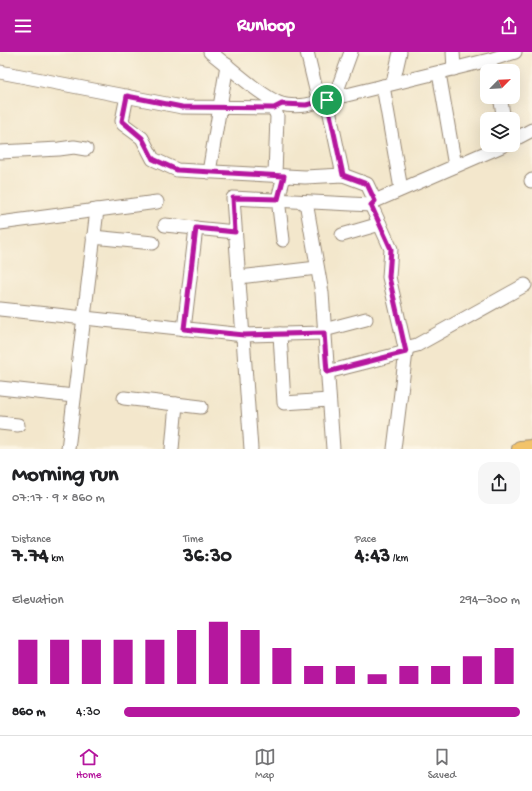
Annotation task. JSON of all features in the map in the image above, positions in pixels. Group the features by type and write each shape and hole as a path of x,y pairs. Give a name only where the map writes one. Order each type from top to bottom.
{"main road":[{"path":"520,449 532,448"}],"street":[{"path":"210,52 278,106"},
{"path":"306,52 327,100 343,175"},
{"path":"327,100 351,52"},
{"path":"400,52 388,85 401,189"},
{"path":"453,52 454,69"},
{"path":"496,64 515,52"},
{"path":"209,172 227,65"},
{"path":"0,72 182,107 220,107 306,105 454,69 480,66"},
{"path":"439,73 455,166"},
{"path":"127,96 122,121 142,138 153,159 177,170 279,176 343,175 367,184 380,224 391,249 389,277 406,350 394,449"},
{"path":"278,106 278,199 283,240"},
{"path":"520,137 531,133"},
{"path":"0,152 59,150 74,147 86,149"},
{"path":"251,449 233,198 278,199 306,202 373,203 401,189 488,152"},
{"path":"0,224 158,202"},
{"path":"306,202 322,293 333,449"},
{"path":"68,449 97,210"},
{"path":"342,235 380,224"},
{"path":"165,225 235,232"},
{"path":"184,329 196,228"},
{"path":"93,237 153,243"},
{"path":"239,277 318,268"},
{"path":"327,372 406,350 525,285"},
{"path":"0,309 244,335 324,331 366,319"},
{"path":"280,334 284,403 329,400"},
{"path":"0,388 74,396"},
{"path":"124,398 201,407"},
{"path":"172,449 176,404"},
{"path":"0,423 18,425"}],"route":[{"path":"127,96 193,108 274,108 282,104 296,106 327,100 343,175 367,184 375,201 371,205 391,249 389,277 406,352 327,372 324,333 244,335 184,329 196,228 235,232 233,198 278,199 284,176 177,170 153,159 142,138 123,124 122,121 127,96"}]}
